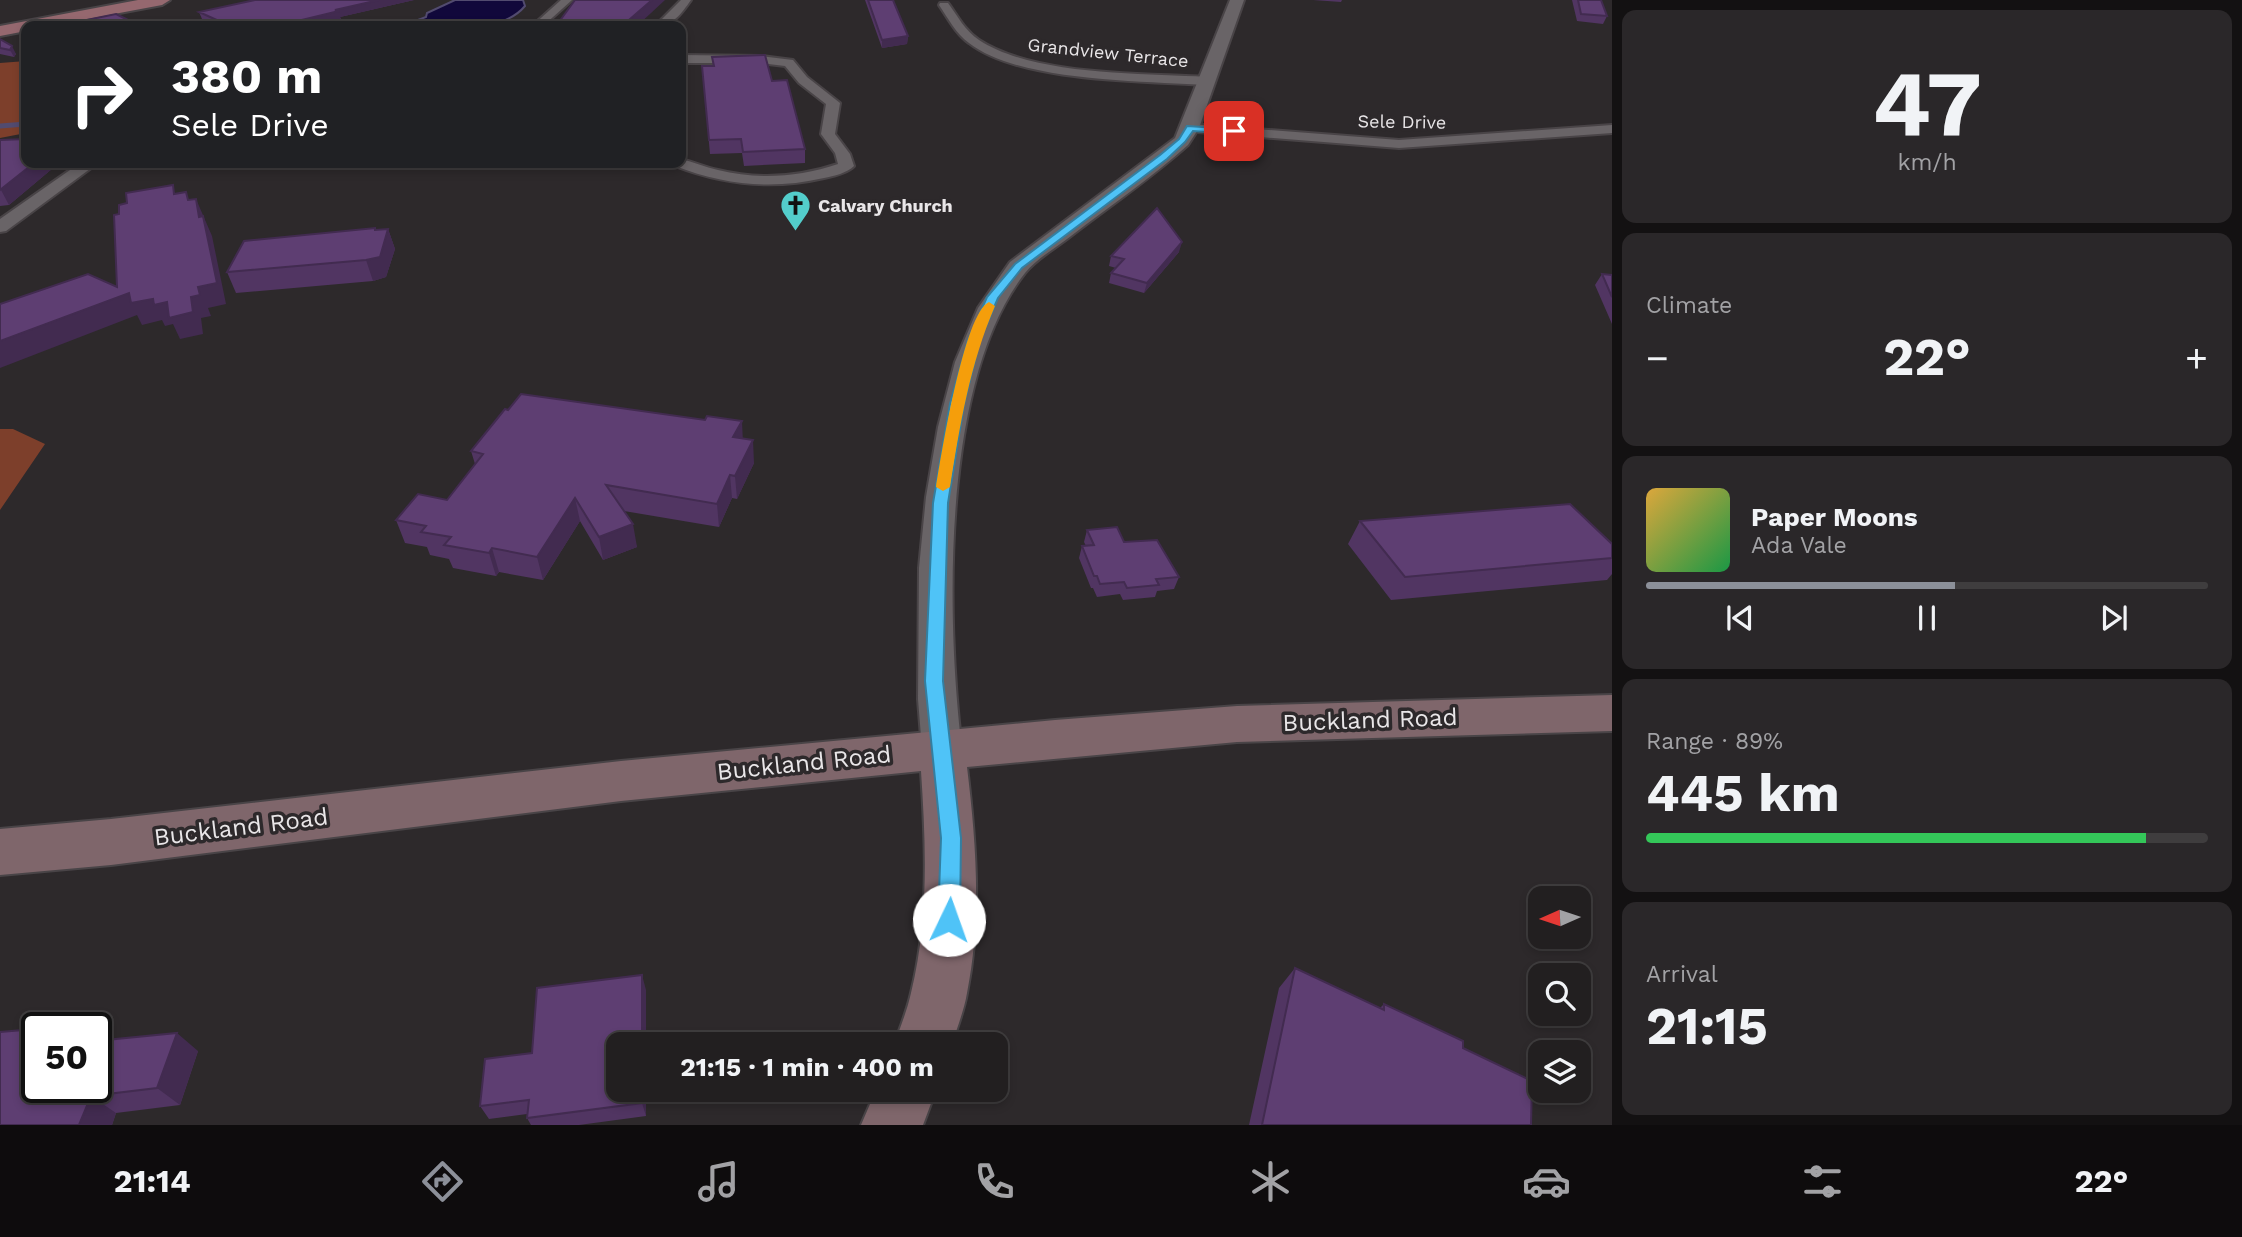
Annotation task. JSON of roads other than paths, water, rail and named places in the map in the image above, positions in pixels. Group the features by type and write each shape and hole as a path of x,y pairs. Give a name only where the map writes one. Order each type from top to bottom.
{"main road":[{"path":"52,21 162,0"},
{"path":"0,31 21,27"},
{"name":"Buckland Road","path":"0,852 111,842 621,781 942,749 1237,724 1612,713"},
{"path":"927,1032 939,994 949,920 951,848 942,749"},
{"path":"892,1125 901,1102"}],"street":[{"path":"543,21 567,0"},
{"path":"666,21 686,0"},
{"path":"942,749 934,681 940,503 957,404 974,340 993,297 1018,266 1182,141 1190,128 1237,0"},
{"name":"Grandview Terrace","path":"944,5 972,40 995,54 1066,69 1206,81"},
{"path":"686,60 701,61 748,57 789,63 803,80 833,103 833,117 827,127 829,138 844,151 846,166 813,177 761,181 701,172 686,166"},
{"name":"Sele Drive","path":"1190,128 1399,144 1612,129"},
{"path":"0,227 83,168"}],"waterway":[{"path":"0,126 21,124"}],"place":[{"name":"Calvary Church","path":"795,233"}]}
